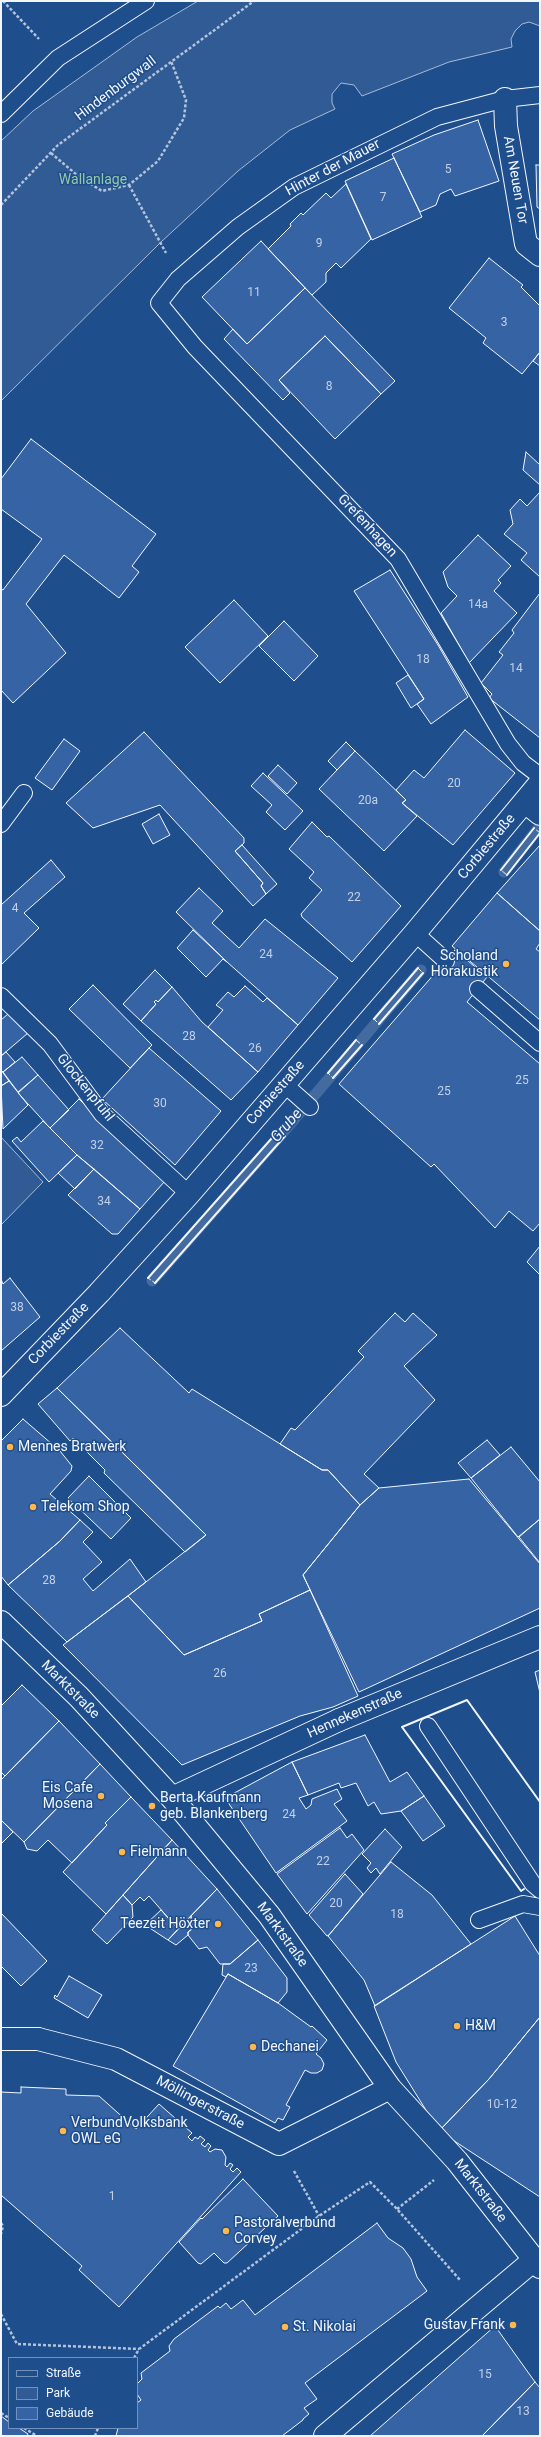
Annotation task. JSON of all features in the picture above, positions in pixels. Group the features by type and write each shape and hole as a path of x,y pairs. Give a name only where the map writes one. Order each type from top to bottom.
{"street":[{"name":"Am Neuen Tor","path":"505,99 506,126 526,244 540,255"},
{"name":"Corbiestraße","path":"1,1395 99,1293 189,1194 415,933 532,808 540,783"},
{"name":"Marktstraße","path":"1,1622 79,1697 172,1798 269,1915 390,2088 457,2162 537,2263"},
{"name":"Hennekenstraße","path":"172,1798 339,1720 540,1637"},
{"name":"Möllingerstraße","path":"1,2039 38,2039 116,2059 278,2144"},
{"path":"278,2144 390,2088"},
{"path":"325,2436 537,2263"}],"lane":[{"path":"1,114 58,58 146,1"},
{"name":"Hinter der Mauer","path":"159,303 178,279 238,227 294,187 417,125 437,117 505,99 540,95"},
{"name":"Grefenhagen","path":"159,303 195,346 398,559 508,744 523,763 540,776"},
{"path":"1,824 24,793"},
{"path":"415,933 446,961"},
{"path":"478,989 540,1043"},
{"name":"Glockenpfuhl","path":"1,996 50,1044 102,1114 189,1194"},
{"path":"284,1084 307,1104"},
{"path":"428,1726 533,1884 540,1890"},
{"path":"479,1920 523,1904 540,1908"}],"path":[{"path":"2,1 58,58"},
{"name":"Hindenburgwall","path":"1,205 51,153 171,61 254,1"},
{"path":"51,153 78,176 102,191 129,185 158,161 184,118 186,100 171,61"},
{"path":"129,185 178,279"},
{"path":"278,2144 319,2216"},
{"path":"397,2209 457,2162"},
{"path":"135,2357 139,2349 319,2216 370,2182 397,2209 460,2280"},
{"path":"1,2223 3,2226 1,2234"},
{"path":"1,2314 17,2344 139,2349"},
{"path":"26,2429 37,2436"}],"green space":[{"name":"Wallanlage","path":"198,1 540,1 540,26 529,22 522,24 515,31 511,39 512,47 449,62 362,96 354,85 341,83 332,94 332,103 335,109 290,130 238,171 161,242 1,401 1,141 33,111 137,37"},
{"path":"1,1137 43,1182 1,1225"}],"building":[{"path":"478,120 499,181 455,196 451,189 440,194 436,205 420,212 392,154 434,135"},
{"path":"394,158 422,217 372,240 345,181"},
{"path":"536,165 540,165 540,209 537,207"},
{"path":"346,184 371,239 341,268 336,263 326,273 326,282 312,295 268,249 291,226 290,224 301,213 303,215 326,193 331,198"},
{"path":"261,241 305,288 247,344 202,297"},
{"path":"489,258 523,285 521,287 540,306 540,352 522,374 483,343 486,338 449,308"},
{"path":"305,288 395,381 381,394 325,336 279,380 290,393 283,400 224,339 233,329 247,344"},
{"path":"325,336 381,394 335,439 279,380"},
{"path":"540,352 540,366 533,361"},
{"path":"31,439 156,534 132,566 139,572 119,598 64,555 26,604 66,653 13,703 1,690 1,589 3,590 42,539 1,509 1,479"},
{"path":"526,452 540,465 540,485 523,470"},
{"path":"540,492 540,577 521,560 527,553 504,534 513,524 510,510 520,499 527,506"},
{"path":"478,535 511,566 498,580 501,583 494,591 517,613 469,663 441,613 457,596 448,587 443,572"},
{"path":"390,570 438,645 468,697 431,724 417,704 424,699 354,591"},
{"path":"540,593 540,738 489,698 492,694 481,683 503,655 499,652 514,633 512,630"},
{"path":"234,600 268,636 220,683 185,647"},
{"path":"284,621 318,656 294,681 259,646"},
{"path":"408,675 424,699 411,708 396,683"},
{"path":"465,730 515,773 453,845 402,803 406,800 396,790 414,770 424,778"},
{"path":"144,732 244,838 244,843 235,851 263,883 261,886 266,894 253,906 160,805 93,828 66,803"},
{"path":"64,739 80,751 52,790 35,778"},
{"path":"346,742 355,751 337,770 328,761"},
{"path":"355,751 406,800 402,803 417,816 384,851 319,789"},
{"path":"278,765 297,783 287,794 268,776"},
{"path":"263,773 303,811 285,830 266,812 272,805 251,786"},
{"path":"159,814 170,835 153,844 142,824"},
{"path":"312,822 327,837 329,836 401,906 352,962 302,917 301,914 322,890 309,878 314,872 289,849"},
{"path":"242,845 277,884 266,894 261,886 263,883 235,851"},
{"path":"540,845 540,931 497,893"},
{"path":"51,860 65,877 24,913 39,928 1,965 1,905"},
{"path":"199,888 223,911 212,923 239,948 265,919 338,978 298,1025 227,962 176,912"},
{"name":"Scholand Hörakustik","path":"497,893 540,931 540,943 536,949 540,952 540,1020 452,946"},
{"path":"193,930 227,962 223,959 206,977 177,948"},
{"path":"455,950 487,977 467,1002 540,1064 540,1223 533,1231 509,1211 495,1228 434,1164 431,1167 339,1084"},
{"path":"155,970 172,987 158,1002 156,1000 154,1002 156,1004 141,1021 123,1004"},
{"path":"93,985 152,1045 130,1068 69,1009"},
{"path":"245,986 263,1002 267,998 298,1025 258,1072 208,1027 223,1010 216,1005 228,992 234,997"},
{"path":"172,987 202,1022 258,1072 231,1100 141,1021 156,1004 154,1002 156,1000 158,1002"},
{"path":"8,1014 28,1033 1,1056 1,1020"},
{"path":"149,1048 221,1111 175,1165 102,1099"},
{"path":"6,1052 15,1062 3,1072 1,1070 1,1056"},
{"path":"22,1057 38,1075 18,1092 3,1072"},
{"path":"1,1070 9,1081 1,1086"},
{"path":"38,1075 69,1110 50,1128 18,1093"},
{"path":"9,1081 28,1105 3,1129 1,1086"},
{"path":"79,1099 165,1181 140,1209 77,1155 50,1128"},
{"path":"43,1121 77,1155 49,1182 12,1141 17,1137 21,1142"},
{"path":"77,1155 94,1169 75,1189 58,1173"},
{"path":"94,1169 140,1209 118,1234 112,1234 68,1195"},
{"path":"540,1246 540,1275 527,1262"},
{"path":"10,1278 40,1317 1,1351 1,1279 3,1284"},
{"path":"395,1313 405,1322 413,1313 437,1335 404,1366 435,1400 364,1474 379,1488 360,1505 328,1470 322,1470 280,1444 291,1428 295,1430 364,1357 358,1351"},
{"path":"120,1328 189,1393 192,1389 322,1470 328,1470 360,1505 303,1575 310,1590 259,1614 262,1621 184,1655 128,1596 206,1535 57,1388"},
{"path":"57,1388 206,1535 185,1552 104,1473 105,1470 73,1438 70,1441 38,1404"},
{"name":"Telekom Shop","path":"23,1419 60,1451 72,1466 71,1471 50,1494 80,1520 60,1541 8,1585 1,1576 1,1441"},
{"path":"487,1440 500,1455 471,1478 458,1463"},
{"path":"511,1447 540,1482 540,1519 518,1537 471,1478"},
{"path":"89,1476 131,1518 111,1539 68,1498"},
{"path":"469,1479 540,1564 540,1608 359,1692 303,1575 360,1505 379,1488"},
{"path":"540,1519 540,1563 519,1537"},
{"path":"80,1520 93,1532 83,1542 102,1562 83,1579 93,1591 130,1559 146,1582 67,1642 8,1585 60,1541"},
{"path":"310,1590 358,1696 333,1707 300,1716 182,1765 63,1645 128,1596 184,1655 262,1621 259,1614"},
{"path":"540,1670 540,1693 535,1672"},
{"path":"22,1685 59,1721 5,1776 1,1772 1,1706"},
{"path":"59,1721 100,1764 24,1842 1,1820 1,1780"},
{"path":"365,1735 390,1782 407,1772 424,1796 401,1811 381,1814 374,1802 368,1806 356,1783 341,1788 339,1783 308,1795 292,1762"},
{"path":"292,1762 308,1795 299,1798 306,1809 311,1805 312,1799 337,1789 342,1799 334,1804 347,1821 276,1873 225,1798"},
{"path":"100,1764 131,1797 105,1823 107,1825 72,1863 48,1840 37,1851 27,1849 24,1842"},
{"path":"424,1796 445,1826 423,1841 401,1811"},
{"name":"Fielmann","path":"131,1797 172,1840 106,1914 63,1872 107,1825 105,1823"},
{"path":"1,1820 13,1832 1,1844"},
{"path":"340,1828 347,1838 352,1834 364,1850 307,1914 277,1874"},
{"path":"385,1829 402,1847 380,1874 376,1868 371,1873 367,1868 371,1863 362,1854"},
{"path":"172,1840 217,1889 178,1929 149,1896 144,1901 140,1897 132,1905 123,1895"},
{"path":"391,1862 432,1895 471,1944 375,2006 364,1980 328,1936"},
{"path":"345,1874 363,1894 327,1936 309,1915"},
{"name":"Teezeit Höxter","path":"217,1889 258,1940 230,1964 220,1964 207,1947 199,1949 188,1935 188,1932 192,1929 191,1916"},
{"path":"123,1895 132,1905 133,1917 107,1944 92,1930"},
{"path":"161,1910 178,1929 168,1940 145,1925"},
{"path":"1,1913 47,1961 21,1986 1,1966"},
{"path":"191,1916 192,1929 188,1932 188,1935 176,1945 168,1940"},
{"name":"H&M","path":"515,1916 540,1956 540,2017 489,2079 439,2131 396,2062 374,2006"},
{"path":"258,1940 287,1978 287,1992 278,2003 228,1974 226,1977 222,1975 223,1964 230,1964"},
{"name":"Dechanei","path":"228,1974 278,2003 311,2027 312,2026 327,2040 316,2054 321,2058 324,2064 322,2070 317,2073 311,2073 305,2070 286,2105 290,2107 283,2120 278,2118 275,2123 173,2066"},
{"path":"69,1976 102,1995 88,2018 54,1998 55,1995 57,1997"},
{"path":"540,2017 540,2197 439,2131 489,2079"},
{"path":"21,2087 66,2089 66,2095 99,2096 136,2129 159,2104 192,2133 188,2137 192,2141 195,2137 198,2139 200,2136 205,2140 201,2144 205,2147 208,2143 211,2146 208,2150 210,2152 215,2149 222,2150 226,2157 225,2165 227,2167 230,2163 233,2165 230,2169 233,2172 237,2168 241,2172 119,2307 79,2270 82,2266 1,2195 1,2092 21,2093"},
{"name":"Pastoralverbund Corvey","path":"243,2179 278,2216 227,2263 224,2263 214,2253 201,2264 198,2263 179,2242 201,2218 202,2219"},
{"name":"St. Nikolai","path":"377,2223 388,2238 403,2248 411,2259 417,2277 427,2291 305,2383 317,2399 304,2408 309,2414 282,2436 116,2436 118,2429 138,2429 138,2402 141,2400 138,2396 138,2383 142,2379 141,2373 170,2351 169,2346 174,2339 218,2306 220,2308 226,2303 231,2309 243,2300 255,2315"},
{"path":"495,2326 535,2382 482,2436 370,2436"},
{"path":"535,2382 540,2388 540,2436 482,2436"},
{"path":"1,2416 8,2421 8,2429 20,2429 28,2434 27,2436 1,2436"}],"waterway":[{"name":"Grube","path":"504,872 540,826"},
{"name":"Grube","path":"152,1281 280,1136 421,970"}],"fence":[{"path":"534,828 540,833 507,875 501,870 534,828"},
{"path":"418,968 423,973 379,1024 374,1019 418,968"},
{"path":"356,1040 362,1045 333,1078 328,1073 356,1040"},
{"path":"279,1130 285,1136 155,1283 148,1278 279,1130"}],"wall":[{"path":"501,870 534,828"},
{"path":"507,875 540,833"},
{"path":"374,1019 418,968"},
{"path":"379,1024 423,973"},
{"path":"328,1073 356,1040"},
{"path":"333,1078 362,1045"},
{"path":"148,1278 279,1130"},
{"path":"155,1283 285,1136"},
{"path":"524,1889 521,1891 402,1727 467,1700 540,1802"}],"place":[{"name":"Scholand Hörakustik","path":"506,964"},
{"name":"Mennes Bratwerk","path":"10,1447"},
{"name":"Telekom Shop","path":"33,1507"},
{"name":"Eis Cafe Mosena","path":"101,1796"},
{"name":"Berta Kaufmann geb. Blankenberg","path":"152,1806"},
{"name":"Fielmann","path":"122,1852"},
{"name":"Teezeit Höxter","path":"218,1924"},
{"name":"H&M","path":"457,2026"},
{"name":"Dechanei","path":"253,2047"},
{"name":"VerbundVolksbank OWL eG","path":"63,2131"},
{"name":"Pastoralverbund Corvey","path":"226,2231"},
{"name":"Gustav Frank","path":"513,2325"},
{"name":"St. Nikolai","path":"285,2327"}]}
